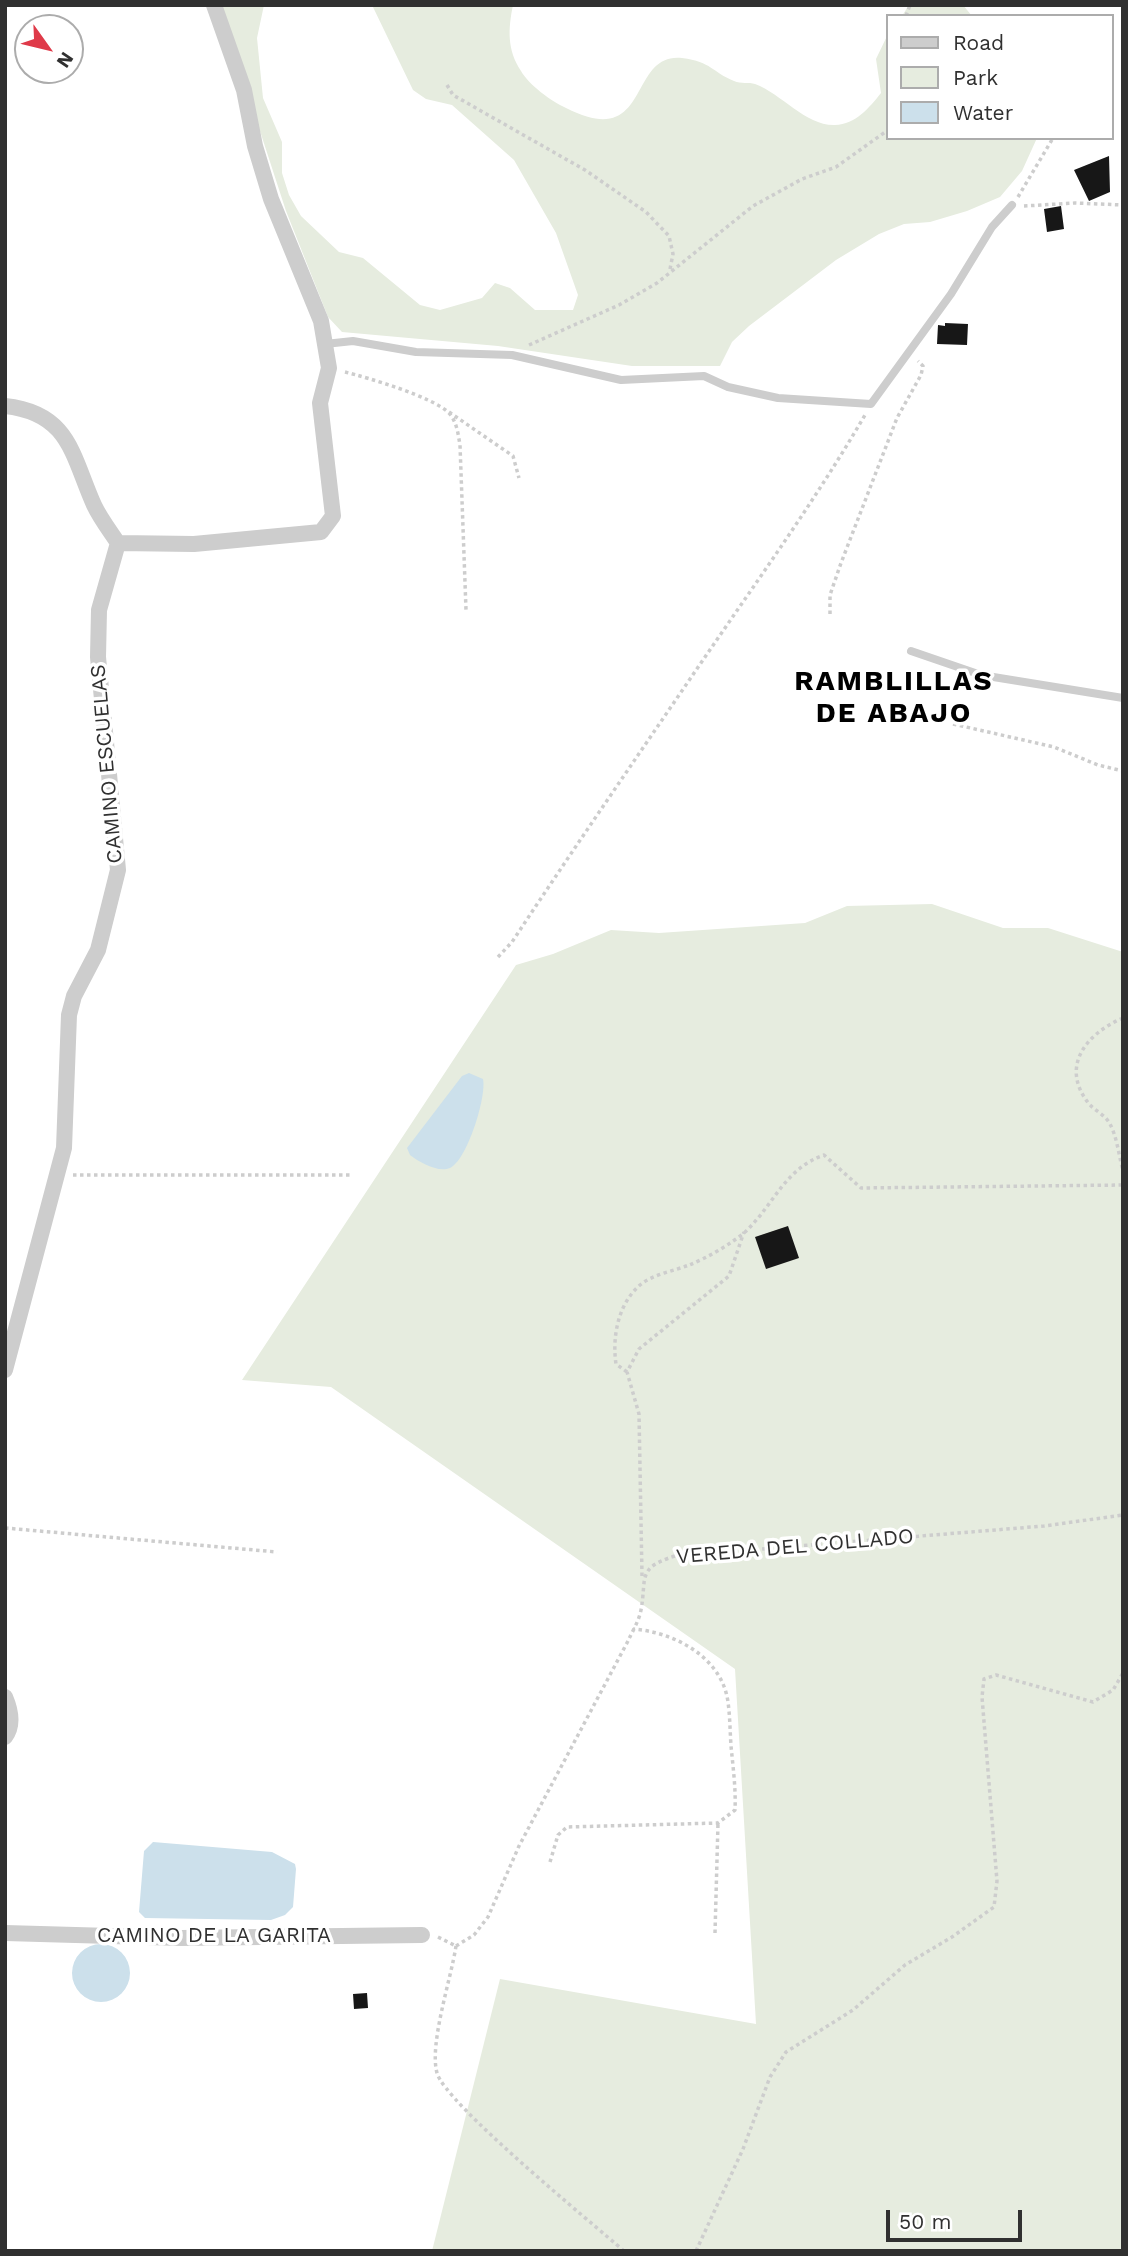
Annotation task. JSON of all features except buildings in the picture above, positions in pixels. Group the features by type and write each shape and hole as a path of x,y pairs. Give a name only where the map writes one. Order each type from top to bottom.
{"street":[{"path":"5,406 40,415 56,426 69,441 95,507 118,542 194,544 321,532 333,516 320,403 329,368 321,321 300,263 271,199 255,146 244,90 214,5"},
{"name":"CAMINO ESCUELAS","path":"5,1370 65,1137 69,1015 74,996 98,950 117,870 97,657 99,610 118,542"},
{"path":"5,1698 11,1716 5,1737"},
{"name":"CAMINO DE LA GARITA","path":"5,1933 181,1938 422,1935"}],"lane":[{"path":"325,344 353,341 416,352 512,355 552,362 621,380 704,376 728,387 778,398 871,404 951,295 992,227 1012,205"},
{"path":"911,651 981,675 1123,698"}],"path":[{"path":"447,85 453,95 585,170 659,222 669,236 673,254 670,271"},
{"path":"512,355 619,305 670,271 753,206 802,179 836,167 886,131"},
{"path":"1012,205 1052,140"},
{"path":"1012,205 1123,205"},
{"path":"830,614 830,595 845,551 897,418 921,375 923,366 916,358 903,361"},
{"path":"329,368 369,378 447,411 513,456 519,478"},
{"path":"498,957 512,942 590,823 617,788 760,578 871,404"},
{"path":"447,411 454,419 460,445 466,610"},
{"path":"953,724 1054,747 1123,772"},
{"path":"1123,1018 1107,1025 1090,1039 1078,1053 1075,1068 1076,1081 1090,1104 1110,1122 1123,1171"},
{"path":"624,2251 505,2146 441,2083 435,2054 456,1946 474,1936 488,1917 519,1846 641,1611 639,1413 627,1372 616,1364 612,1341 623,1308 640,1285 667,1271 692,1264 744,1232 805,1162 824,1155 861,1188 1123,1185"},
{"path":"57,1175 350,1175"},
{"path":"627,1372 639,1349 729,1276 744,1232"},
{"name":"VEREDA DEL COLLADO","path":"642,1578 651,1566 675,1556 1044,1526 1123,1515"},
{"path":"5,1528 277,1552"},
{"path":"550,1862 558,1835 566,1827 718,1823 735,1810 728,1700 721,1682 709,1662 693,1649 664,1633 634,1629"},
{"path":"696,2251 743,2149 770,2077 786,2052 853,2010 905,1965 994,1907 997,1881 982,1697 984,1679 996,1675 1093,1702 1113,1690 1123,1673"},
{"path":"715,1933 718,1823"}],"green space":[{"path":"219,5 264,5 257,38 263,98 282,142 282,173 289,195 301,216 339,252 363,258 420,305 440,310 482,298 495,283 510,288 535,310 573,310 578,295 556,233 514,160 452,105 426,99 413,90 372,5 513,5 510,22 511,47 516,63 525,76 554,101 593,118 613,118 626,110 653,69 665,60 682,58 706,65 734,81 753,83 814,120 824,124 843,124 861,114 881,93 876,59 886,38 886,140 1036,140 1022,171 1000,197 967,211 930,222 904,224 879,234 836,260 749,326 732,342 720,366 632,366 498,346 342,332 328,317 286,211"},
{"path":"909,5 963,5 970,14 903,14"},
{"path":"932,904 1003,928 1048,928 1123,952 1123,2251 432,2251 500,1979 756,2024 735,1669 331,1387 242,1380 516,965 553,954 611,930 659,933 805,923 847,906"}],"water":[{"path":"469,1073 483,1079 483,1087 479,1113 463,1154 450,1168 440,1169 423,1164 410,1155 407,1148 462,1076"},
{"path":"153,1842 272,1852 295,1864 293,1907 285,1915 271,1920 145,1918 139,1912 144,1851"},
{"path":"95,1944 107,1944 122,1952 130,1967 130,1979 122,1994 107,2002 95,2002 80,1994 72,1979 72,1967 80,1952"}],"district":[{"name":"RAMBLILLAS DE ABAJO","path":"894,698"}]}
